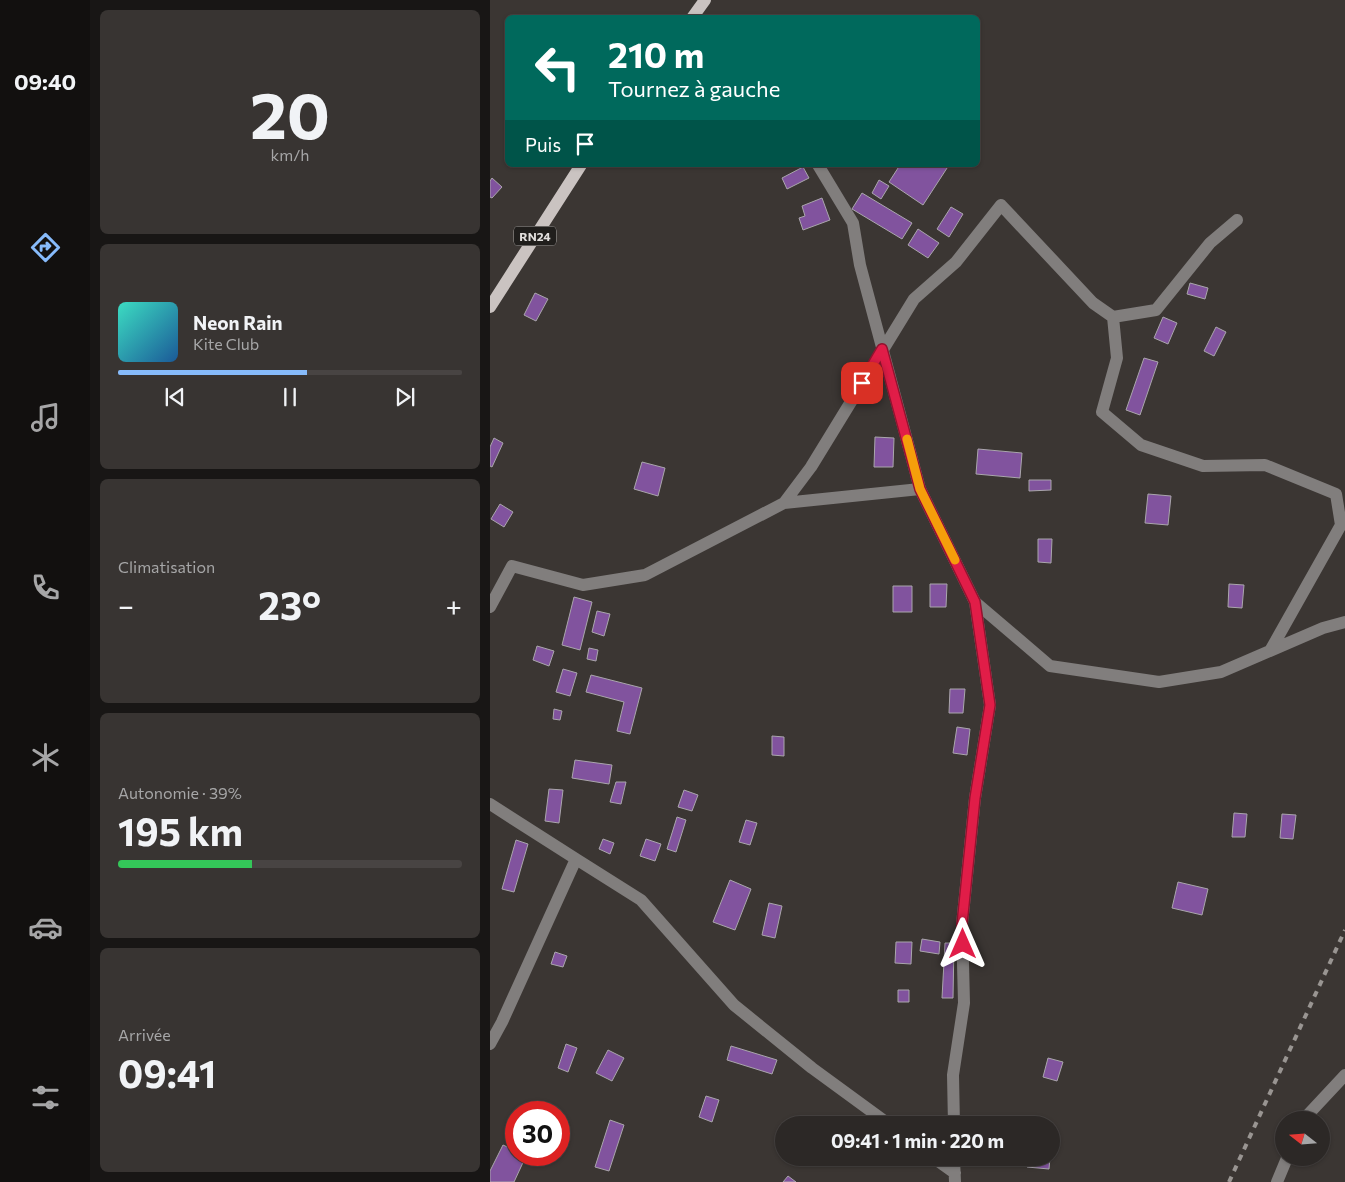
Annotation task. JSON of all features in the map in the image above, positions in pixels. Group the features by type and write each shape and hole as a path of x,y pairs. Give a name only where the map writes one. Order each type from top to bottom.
{"main road":[{"path":"694,15 705,0"},
{"name":"RN24","path":"490,307 580,167"}],"street":[{"path":"819,167 853,223 860,266 920,489 975,602 990,705 975,798 962,924 964,1003 953,1076 954,1116"},
{"path":"784,502 811,467 914,298 956,262 1001,206 1093,303 1113,317 1156,310 1210,243 1237,220"},
{"path":"1113,317 1117,358 1102,412 1141,445 1202,466 1265,465 1336,494 1341,525 1270,651"},
{"path":"490,607 512,566 583,586 645,575 784,502 920,489"},
{"path":"975,602 1050,666 1159,682 1222,672 1323,628 1345,622"},
{"path":"490,804 642,900 734,1005 812,1068 878,1116"},
{"path":"490,1044 502,1022 576,859"},
{"path":"1311,1111 1345,1075"},
{"path":"943,1166 955,1177"},
{"path":"1277,1182 1284,1166"}],"building":[{"path":"803,167 809,178 787,189 782,178"},
{"path":"899,167 948,167 923,205 889,182"},
{"path":"492,178 502,187 492,198 490,197 490,181"},
{"path":"879,180 889,186 881,199 872,193"},
{"path":"862,193 912,223 902,239 852,209"},
{"path":"822,198 830,220 803,230 799,218 805,216 802,206"},
{"path":"951,207 963,214 949,237 937,229"},
{"path":"918,229 939,243 928,258 908,245"},
{"path":"1190,283 1208,288 1205,299 1187,294"},
{"path":"535,293 548,299 536,321 524,315"},
{"path":"1163,317 1177,323 1168,344 1154,338"},
{"path":"1216,327 1226,332 1214,356 1204,351"},
{"path":"1144,358 1158,362 1140,415 1126,410"},
{"path":"875,437 894,438 893,467 874,467"},
{"path":"494,438 503,443 492,467 490,466 490,447"},
{"path":"978,449 1022,453 1020,478 976,474"},
{"path":"642,462 665,468 658,496 634,489"},
{"path":"1029,480 1051,480 1051,490 1029,491"},
{"path":"1148,494 1171,496 1168,525 1145,523"},
{"path":"500,504 513,512 504,527 491,519"},
{"path":"1038,539 1052,539 1051,563 1038,562"},
{"path":"930,584 947,584 946,607 930,607"},
{"path":"1229,584 1244,585 1242,608 1228,607"},
{"path":"893,586 912,586 912,612 893,612"},
{"path":"574,597 592,602 580,650 562,645"},
{"path":"597,611 610,614 604,636 592,632"},
{"path":"537,646 554,651 549,666 533,660"},
{"path":"589,648 598,650 596,661 587,659"},
{"path":"563,669 577,673 570,696 556,692"},
{"path":"591,675 642,688 630,734 617,731 624,702 586,692"},
{"path":"950,689 965,689 963,713 949,713"},
{"path":"554,709 562,711 560,720 553,719"},
{"path":"957,727 970,729 967,755 953,753"},
{"path":"772,736 784,737 784,756 772,755"},
{"path":"575,760 612,765 609,784 572,778"},
{"path":"616,782 626,782 621,804 610,802"},
{"path":"549,789 563,790 559,823 545,821"},
{"path":"684,790 698,795 692,811 678,807"},
{"path":"1234,813 1247,814 1245,837 1232,837"},
{"path":"1282,814 1296,815 1293,839 1280,838"},
{"path":"677,817 686,820 676,852 667,849"},
{"path":"746,820 757,823 750,845 739,842"},
{"path":"603,839 614,843 610,854 599,849"},
{"path":"646,839 661,844 655,861 640,856"},
{"path":"516,840 528,844 514,892 502,889"},
{"path":"730,880 751,889 735,930 713,922"},
{"path":"1178,882 1208,889 1202,915 1172,908"},
{"path":"769,903 782,906 775,938 762,935"},
{"path":"922,939 940,942 939,954 920,951"},
{"path":"896,942 912,942 911,964 895,963"},
{"path":"945,943 954,943 953,998 942,998"},
{"path":"555,952 567,956 563,967 551,964"},
{"path":"898,990 909,990 909,1002 898,1002"},
{"path":"566,1044 577,1048 568,1072 558,1068"},
{"path":"731,1046 777,1060 772,1074 727,1060"},
{"path":"608,1050 624,1058 612,1081 596,1073"},
{"path":"1048,1058 1063,1062 1057,1081 1043,1077"},
{"path":"706,1096 719,1100 712,1122 699,1117"},
{"path":"610,1120 624,1125 609,1171 595,1167"},
{"path":"503,1145 505,1146 505,1166 521,1166 514,1182 490,1182 490,1171"},
{"path":"1027,1166 1049,1166 1049,1169"},
{"path":"788,1176 796,1182 783,1182"}],"railway":[{"path":"1229,1182 1345,930"}],"slow traffic":[{"path":"907,439 920,489 955,560"}],"route":[{"path":"862,383 882,349 920,489 975,602 990,705 975,798 962,924 963,944"}]}
